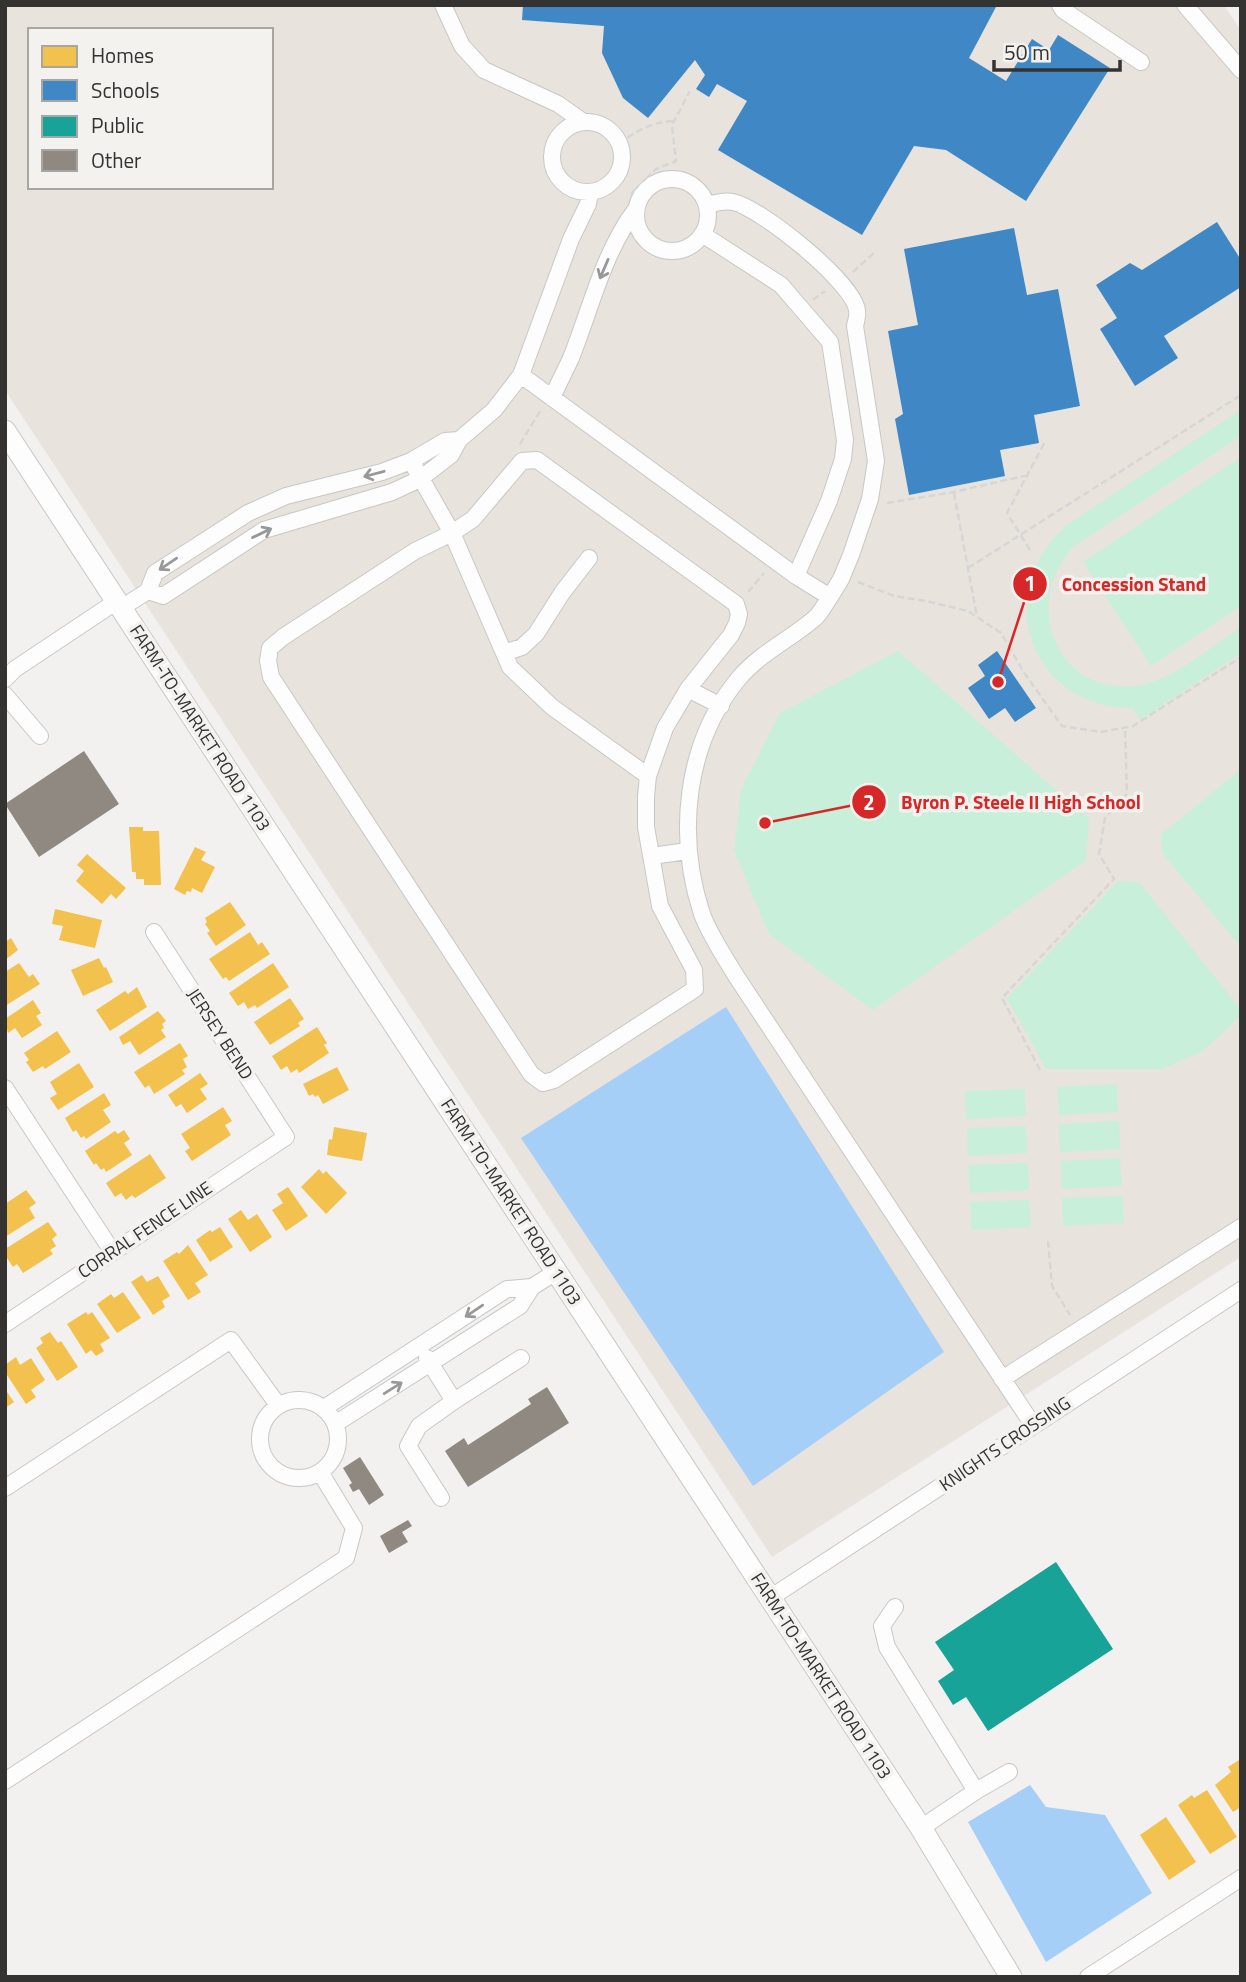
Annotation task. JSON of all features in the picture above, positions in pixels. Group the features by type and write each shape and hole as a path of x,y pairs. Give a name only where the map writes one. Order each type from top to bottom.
{"main road":[{"name":"FARM-TO-MARKET ROAD 1103","path":"5,431 921,1828 1011,1977"}],"street":[{"path":"443,5 463,46 484,70 558,104 582,121"},
{"path":"1060,5 1094,33 1140,62"},
{"path":"1185,5 1241,70"},
{"path":"582,121 605,126 614,134 619,144 622,155 620,167 607,186 590,192 574,190 556,175 552,164 555,141 561,132 571,125 582,121"},
{"path":"552,397 571,358 589,305 621,230 648,188 670,179 682,180 701,194 707,205 708,217 702,234 690,246 668,251 657,248 640,232 636,209"},
{"path":"148,591 163,596 264,530 392,492 420,479 451,455 459,440 494,410 521,375 566,251 588,204 590,192"},
{"path":"707,205 721,201 734,202 773,222 841,282 857,309 855,326 876,461 870,499 842,579 816,617 740,677 715,716 695,767 687,808 688,851 703,916 738,979 1033,1425"},
{"path":"702,234 781,285 830,342 845,440 843,459 829,501 796,576"},
{"path":"521,375 796,576 830,597"},
{"path":"837,389 865,384"},
{"path":"5,679 15,669 119,605 148,591 155,573 248,513 286,496 382,472 411,461 445,441 459,440"},
{"path":"537,460 736,604 739,614 731,635 688,689 666,728 648,776 646,827 660,906 694,970 695,989 554,1080 543,1083 531,1074 271,677 268,661 270,648 284,637 415,551 452,533 473,519 522,461 537,460"},
{"path":"411,461 452,533 510,667 552,707 648,776"},
{"path":"503,653 522,648 536,634 562,593 589,558"},
{"path":"688,689 721,706"},
{"path":"5,695 40,736"},
{"path":"651,856 688,851"},
{"name":"JERSEY BEND","path":"153,932 286,1137"},
{"path":"5,1088 112,1251"},
{"name":"CORRAL FENCE LINE","path":"5,1324 286,1137"},
{"path":"1002,1379 1241,1227"},
{"path":"335,1424 432,1365 520,1306 532,1287 556,1272"},
{"path":"324,1408 507,1289 532,1287"},
{"name":"KNIGHTS CROSSING","path":"770,1598 1241,1290"},
{"path":"5,1488 231,1339 278,1405"},
{"path":"420,1347 454,1401"},
{"path":"441,1497 408,1446 419,1426 521,1358"},
{"path":"302,1399 324,1408 335,1424 338,1444 334,1457 320,1472 301,1478 288,1477 276,1471 266,1461 261,1449 262,1425 269,1414 278,1405 289,1400 302,1399"},
{"path":"5,1781 346,1558 354,1528 320,1472"},
{"path":"895,1607 882,1626 887,1647 976,1791"},
{"path":"921,1828 1009,1772"},
{"path":"1088,1977 1241,1878"}],"path":[{"path":"619,144 635,132 658,122 674,121"},
{"path":"968,568 1241,395"},
{"path":"1030,550 1007,513 1045,442"},
{"path":"870,499 883,503 954,492 1028,475"},
{"path":"954,492 977,617"},
{"path":"736,604 774,560"},
{"path":"842,579 867,584 894,596 926,600 968,611 1001,633 1025,674 1062,726 1101,732 1133,726 1241,657"},
{"path":"1040,1070 1002,998 1114,879 1098,854 1105,818 1127,794 1125,728"},
{"path":"1048,1241 1052,1286 1079,1330"}],"shaded area":[{"path":"5,5 1224,5 1241,31 1241,1257 772,1557 5,390"}],"green space":[{"path":"1241,410 1241,436 1073,547 1058,570 1050,594 1049,618 1055,640 1067,660 1084,675 1107,684 1134,686 1162,678 1190,663 1241,627 1241,653 1140,720 1133,708 1097,703 1067,688 1045,666 1032,639 1027,609 1031,578 1046,548 1071,522"},
{"path":"1241,457 1241,606 1151,666 1083,562"},
{"path":"898,651 1089,819 1086,860 873,1010 769,934 734,851 741,789 780,713"},
{"path":"1241,769 1241,947 1162,853 1161,835"},
{"path":"1118,881 1139,882 1241,1010 1241,1016 1203,1051 1162,1069 1046,1069 1007,998"},
{"path":"1117,1084 1118,1112 1059,1115 1057,1087"},
{"path":"1025,1089 1026,1116 966,1119 965,1091"},
{"path":"1119,1121 1120,1149 1060,1152 1059,1124"},
{"path":"1026,1126 1027,1153 968,1156 967,1128"},
{"path":"1120,1158 1122,1186 1062,1189 1061,1161"},
{"path":"1028,1163 1029,1190 970,1193 968,1165"},
{"path":"1122,1196 1124,1223 1063,1226 1062,1198"},
{"path":"1029,1200 1031,1227 971,1230 970,1202"}],"water":[{"path":"726,1007 944,1352 753,1486 521,1138"},
{"path":"1030,1785 1046,1807 1105,1815 1152,1893 1046,1962 968,1822"}],"building: Homes":[{"path":"129,827 143,827 143,831 159,831 161,885 144,885 144,879 136,879 136,872 132,872"},
{"path":"195,847 206,852 201,860 215,867 202,893 192,888 191,892 187,891 185,895 174,889"},
{"path":"87,854 126,888 116,899 111,894 102,904 76,881 84,871 77,865"},
{"path":"230,902 246,925 216,946 207,933 210,931 205,924 205,918"},
{"path":"55,909 102,920 95,948 59,940 63,926 52,924"},
{"path":"250,932 258,945 262,942 270,954 229,981 226,977 223,979 209,959"},
{"path":"11,938 18,950 5,960 5,942"},
{"path":"99,958 113,982 83,996 71,970"},
{"path":"19,963 29,977 33,974 40,984 5,1006 5,972"},
{"path":"273,963 289,987 257,1008 255,1005 248,1009 244,1002 238,1006 229,993"},
{"path":"137,987 147,1007 110,1031 96,1010 125,991 128,994"},
{"path":"290,998 304,1019 298,1023 300,1026 270,1045 254,1022"},
{"path":"33,1000 41,1013 36,1016 42,1025 22,1038 15,1028 8,1033 5,1019"},
{"path":"158,1011 166,1021 161,1030 166,1037 139,1055 130,1041 123,1045 119,1037"},
{"path":"317,1027 327,1043 324,1045 329,1053 299,1073 297,1069 291,1073 287,1066 281,1070 272,1056"},
{"path":"57,1031 71,1052 45,1069 43,1066 33,1072 24,1053"},
{"path":"180,1043 188,1056 183,1059 187,1067 182,1070 185,1074 154,1094 149,1085 145,1088 134,1072"},
{"path":"79,1063 94,1087 58,1110 50,1098 57,1094 50,1082"},
{"path":"337,1067 349,1090 323,1104 318,1095 309,1096 303,1084"},
{"path":"200,1073 208,1084 200,1089 207,1099 187,1113 181,1104 176,1107 168,1095"},
{"path":"104,1093 111,1105 103,1110 111,1122 86,1139 84,1136 81,1138 76,1130 73,1132 65,1118"},
{"path":"223,1107 232,1121 225,1125 231,1135 192,1161 185,1151 190,1148 181,1134"},
{"path":"334,1127 367,1133 362,1161 327,1155"},
{"path":"124,1130 130,1139 124,1143 132,1155 106,1172 104,1168 101,1170 96,1163 94,1165 85,1151 115,1131 118,1134"},
{"path":"150,1154 166,1178 135,1198 132,1195 126,1200 121,1193 115,1197 106,1183"},
{"path":"319,1169 323,1174 326,1171 347,1193 326,1214 301,1187"},
{"path":"288,1187 308,1216 286,1231 272,1210 283,1203 277,1194"},
{"path":"26,1190 36,1203 29,1208 35,1218 5,1237 5,1204"},
{"path":"241,1210 248,1220 257,1214 272,1237 250,1252 228,1219"},
{"path":"48,1222 57,1235 52,1239 56,1246 50,1250 53,1254 23,1273 17,1264 13,1267 5,1255 5,1249"},
{"path":"220,1227 233,1247 210,1262 196,1240 210,1230 212,1232"},
{"path":"188,1245 208,1275 195,1283 201,1292 188,1300 163,1261 177,1252 179,1254"},
{"path":"142,1275 147,1282 158,1276 170,1296 162,1301 165,1307 153,1315 131,1282"},
{"path":"123,1292 141,1318 117,1333 97,1304 111,1294 114,1298"},
{"path":"86,1312 88,1315 92,1312 110,1338 100,1344 104,1351 96,1356 91,1350 86,1354 67,1324"},
{"path":"50,1332 58,1343 61,1341 78,1367 57,1381 36,1348 43,1343 40,1338"},
{"path":"16,1357 20,1365 31,1358 45,1380 31,1390 36,1397 26,1404 5,1372 5,1365"},
{"path":"5,1389 14,1402 5,1408"},
{"path":"1239,1760 1241,1807 1233,1812 1215,1785 1231,1772 1228,1767"},
{"path":"1207,1790 1237,1837 1210,1854 1178,1805 1192,1795 1194,1798"},
{"path":"1166,1817 1196,1862 1169,1880 1140,1835"}],"building: Schools":[{"path":"523,5 997,5 969,58 1006,81 1032,39 1049,50 1058,35 1110,68 1026,201 946,150 914,146 862,235 718,150 747,101 717,84 709,97 696,89 705,75 695,60 648,118 623,98 602,53 604,26 522,20"},
{"path":"1217,222 1241,260 1241,287 1164,336 1178,358 1135,386 1100,329 1117,318 1096,285 1130,263 1142,270"},
{"path":"1014,228 1027,295 1058,289 1080,406 1034,415 1039,443 1000,450 1005,476 909,495 895,419 903,414 888,331 918,325 904,249"},
{"path":"997,651 1036,708 1015,722 1005,708 989,719 968,688 985,676 978,665"}],"building: Public":[{"path":"1056,1562 1113,1649 988,1731 966,1697 953,1705 938,1681 954,1670 935,1642"}],"building: Other":[{"path":"84,751 119,804 39,857 5,804"},
{"path":"547,1387 569,1423 468,1487 445,1451 464,1438 468,1445 531,1404 528,1399"},
{"path":"360,1457 384,1495 369,1505 359,1489 353,1492 349,1485 352,1483 343,1468"},
{"path":"408,1520 412,1526 402,1532 408,1542 389,1553 380,1536"}],"place":[{"name":"Concession Stand","path":"998,682"},
{"name":"Byron P. Steele II High School","path":"765,823"}]}
